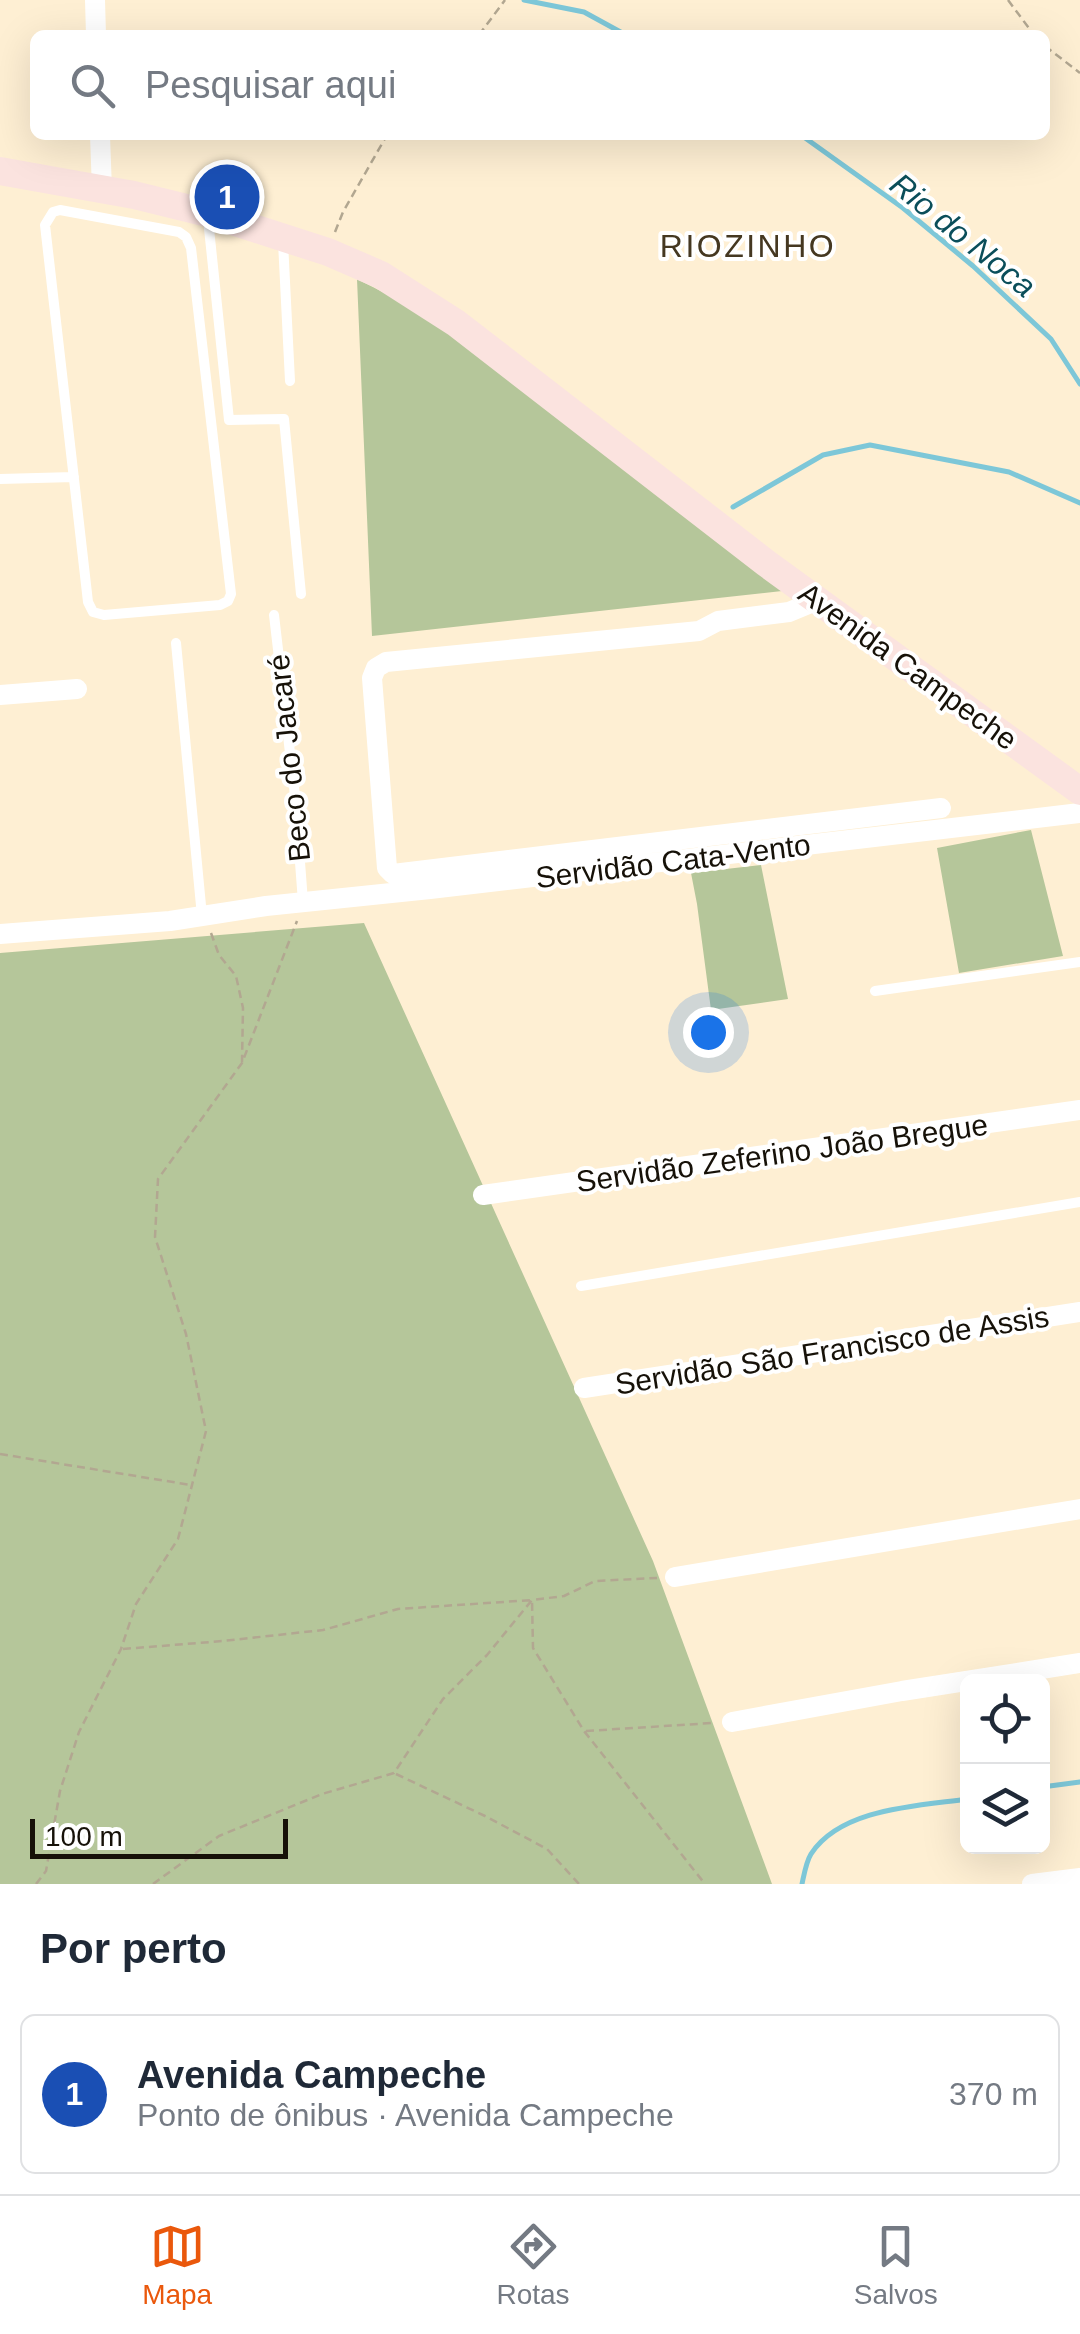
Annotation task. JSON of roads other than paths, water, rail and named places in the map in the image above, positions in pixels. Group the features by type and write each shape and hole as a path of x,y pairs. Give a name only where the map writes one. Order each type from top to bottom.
{"main road":[{"name":"Avenida Campeche","path":"0,171 111,201 208,212 328,252 381,275 456,324 701,514 1080,791"}],"street":[{"path":"95,0 96,30"},
{"path":"101,140 111,201"},
{"path":"818,600 788,612 718,621 699,631 386,662 376,668 372,678 387,868 393,874 574,862 941,808"},
{"path":"0,695 77,688"},
{"name":"Servidão Cata-Vento","path":"4,928 266,906 574,862 1080,812"},
{"name":"Servidão Zeferino João Bregue","path":"483,1195 1080,1110"},
{"name":"Servidão São Francisco de Assis","path":"584,1388 1080,1312"},
{"path":"675,1577 1080,1509"},
{"path":"732,1722 1080,1663"},
{"path":"1032,1884 1080,1878"}],"lane":[{"path":"111,201 179,232 191,248 232,594 220,605 104,615 93,612 88,602 45,225 53,212 111,201"},
{"path":"208,212 229,420 284,419 301,594"},
{"path":"282,236 290,381"},
{"path":"0,479 74,477"},
{"name":"Beco do Jacaré","path":"274,615 303,902"},
{"path":"176,643 201,911"},
{"path":"875,991 1080,962"},
{"path":"581,1286 1080,1202"}],"waterway":[{"name":"Rio do Noca","path":"524,0 584,12 617,30"},
{"name":"Rio do Noca","path":"808,140 903,208 973,266 1051,339 1080,384"},
{"path":"733,507 823,455 870,445 1009,472 1080,503"},
{"path":"1050,1786 1080,1782"},
{"path":"802,1884 811,1854 841,1827 904,1807 960,1800"}],"place":[{"name":"Avenida Campeche","path":"227,197"}],"district":[{"name":"RIOZINHO","path":"748,246"}]}
